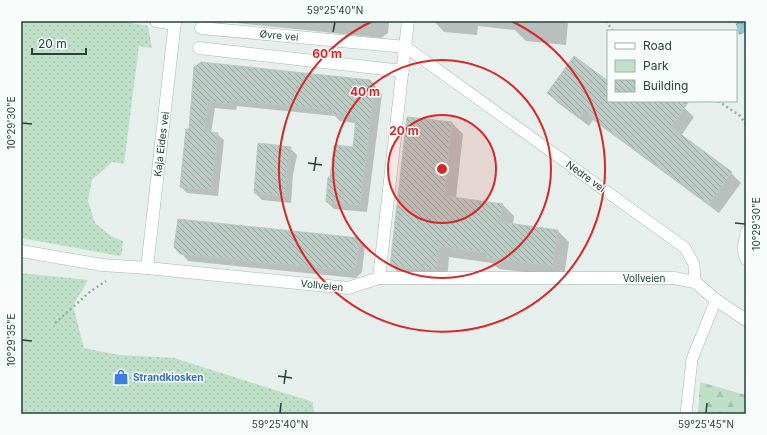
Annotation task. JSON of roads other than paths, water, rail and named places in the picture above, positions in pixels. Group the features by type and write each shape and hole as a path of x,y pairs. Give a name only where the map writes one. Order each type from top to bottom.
{"street":[{"path":"156,21 175,23"},
{"path":"379,278 408,21"},
{"name":"Kaja Eides vei","path":"146,268 175,23"},
{"name":"Øvre vei","path":"201,28 406,47"},
{"path":"199,48 403,72"},
{"name":"Vollveien","path":"21,251 102,265 348,288 379,278 674,278 695,282"},
{"path":"695,282 716,300 746,320"}],"lane":[{"name":"Nedre vei","path":"406,47 685,248 694,264 695,282"},
{"path":"746,232 743,250 746,260"},
{"path":"686,414 692,359 716,300"}],"water":[{"path":"735,21 746,21 746,32 739,35"}],"place":[{"name":"Strandkiosken","path":"121,377"}]}
